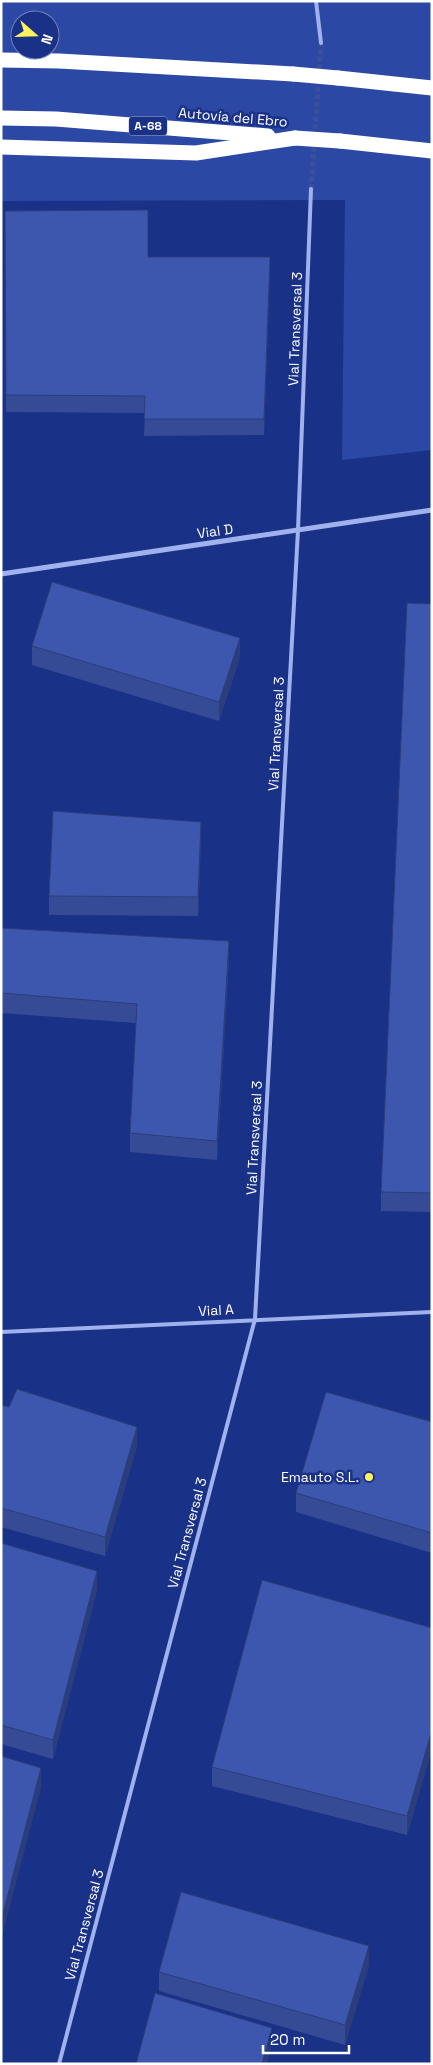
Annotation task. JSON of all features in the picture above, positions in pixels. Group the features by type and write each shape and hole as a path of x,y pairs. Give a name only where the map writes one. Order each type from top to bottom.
{"highway":[{"path":"1,60 59,61 293,74 432,88"},
{"name":"Autovía del Ebro","path":"1,118 56,119 432,151"},
{"path":"1,147 196,153 294,138"}],"street":[{"name":"Vial D","path":"1,574 432,510"}],"lane":[{"path":"316,1 321,43"},
{"name":"Vial Transversal 3","path":"59,2064 256,1319 298,530 311,189"},
{"name":"Vial A","path":"1,1332 432,1312"}],"shaded area":[{"path":"1,1 432,1 432,450 342,460 345,200 1,201"}],"building":[{"path":"148,210 148,257 270,257 264,419 144,419 145,396 6,395 5,211"},
{"path":"52,582 240,638 219,702 32,646"},
{"path":"407,603 432,604 432,1193 381,1192"},
{"path":"53,811 201,822 198,897 49,896"},
{"path":"1,928 229,941 217,1141 130,1133 137,1004 1,993"},
{"path":"17,1389 137,1427 105,1537 1,1508 1,1405 9,1407"},
{"name":"Emauto S.L.","path":"326,1392 432,1422 432,1533 296,1493"},
{"path":"1,1543 97,1571 53,1740 1,1725"},
{"path":"262,1580 432,1628 432,1730 407,1816 212,1767"},
{"path":"1,1756 41,1768 1,1921"},
{"path":"181,1892 369,1946 345,2025 159,1972"},
{"path":"155,1993 272,2028 262,2064 136,2064"}],"tunnel":[{"path":"311,189 321,43"}],"place":[{"name":"Emauto S.L.","path":"369,1477"}]}
